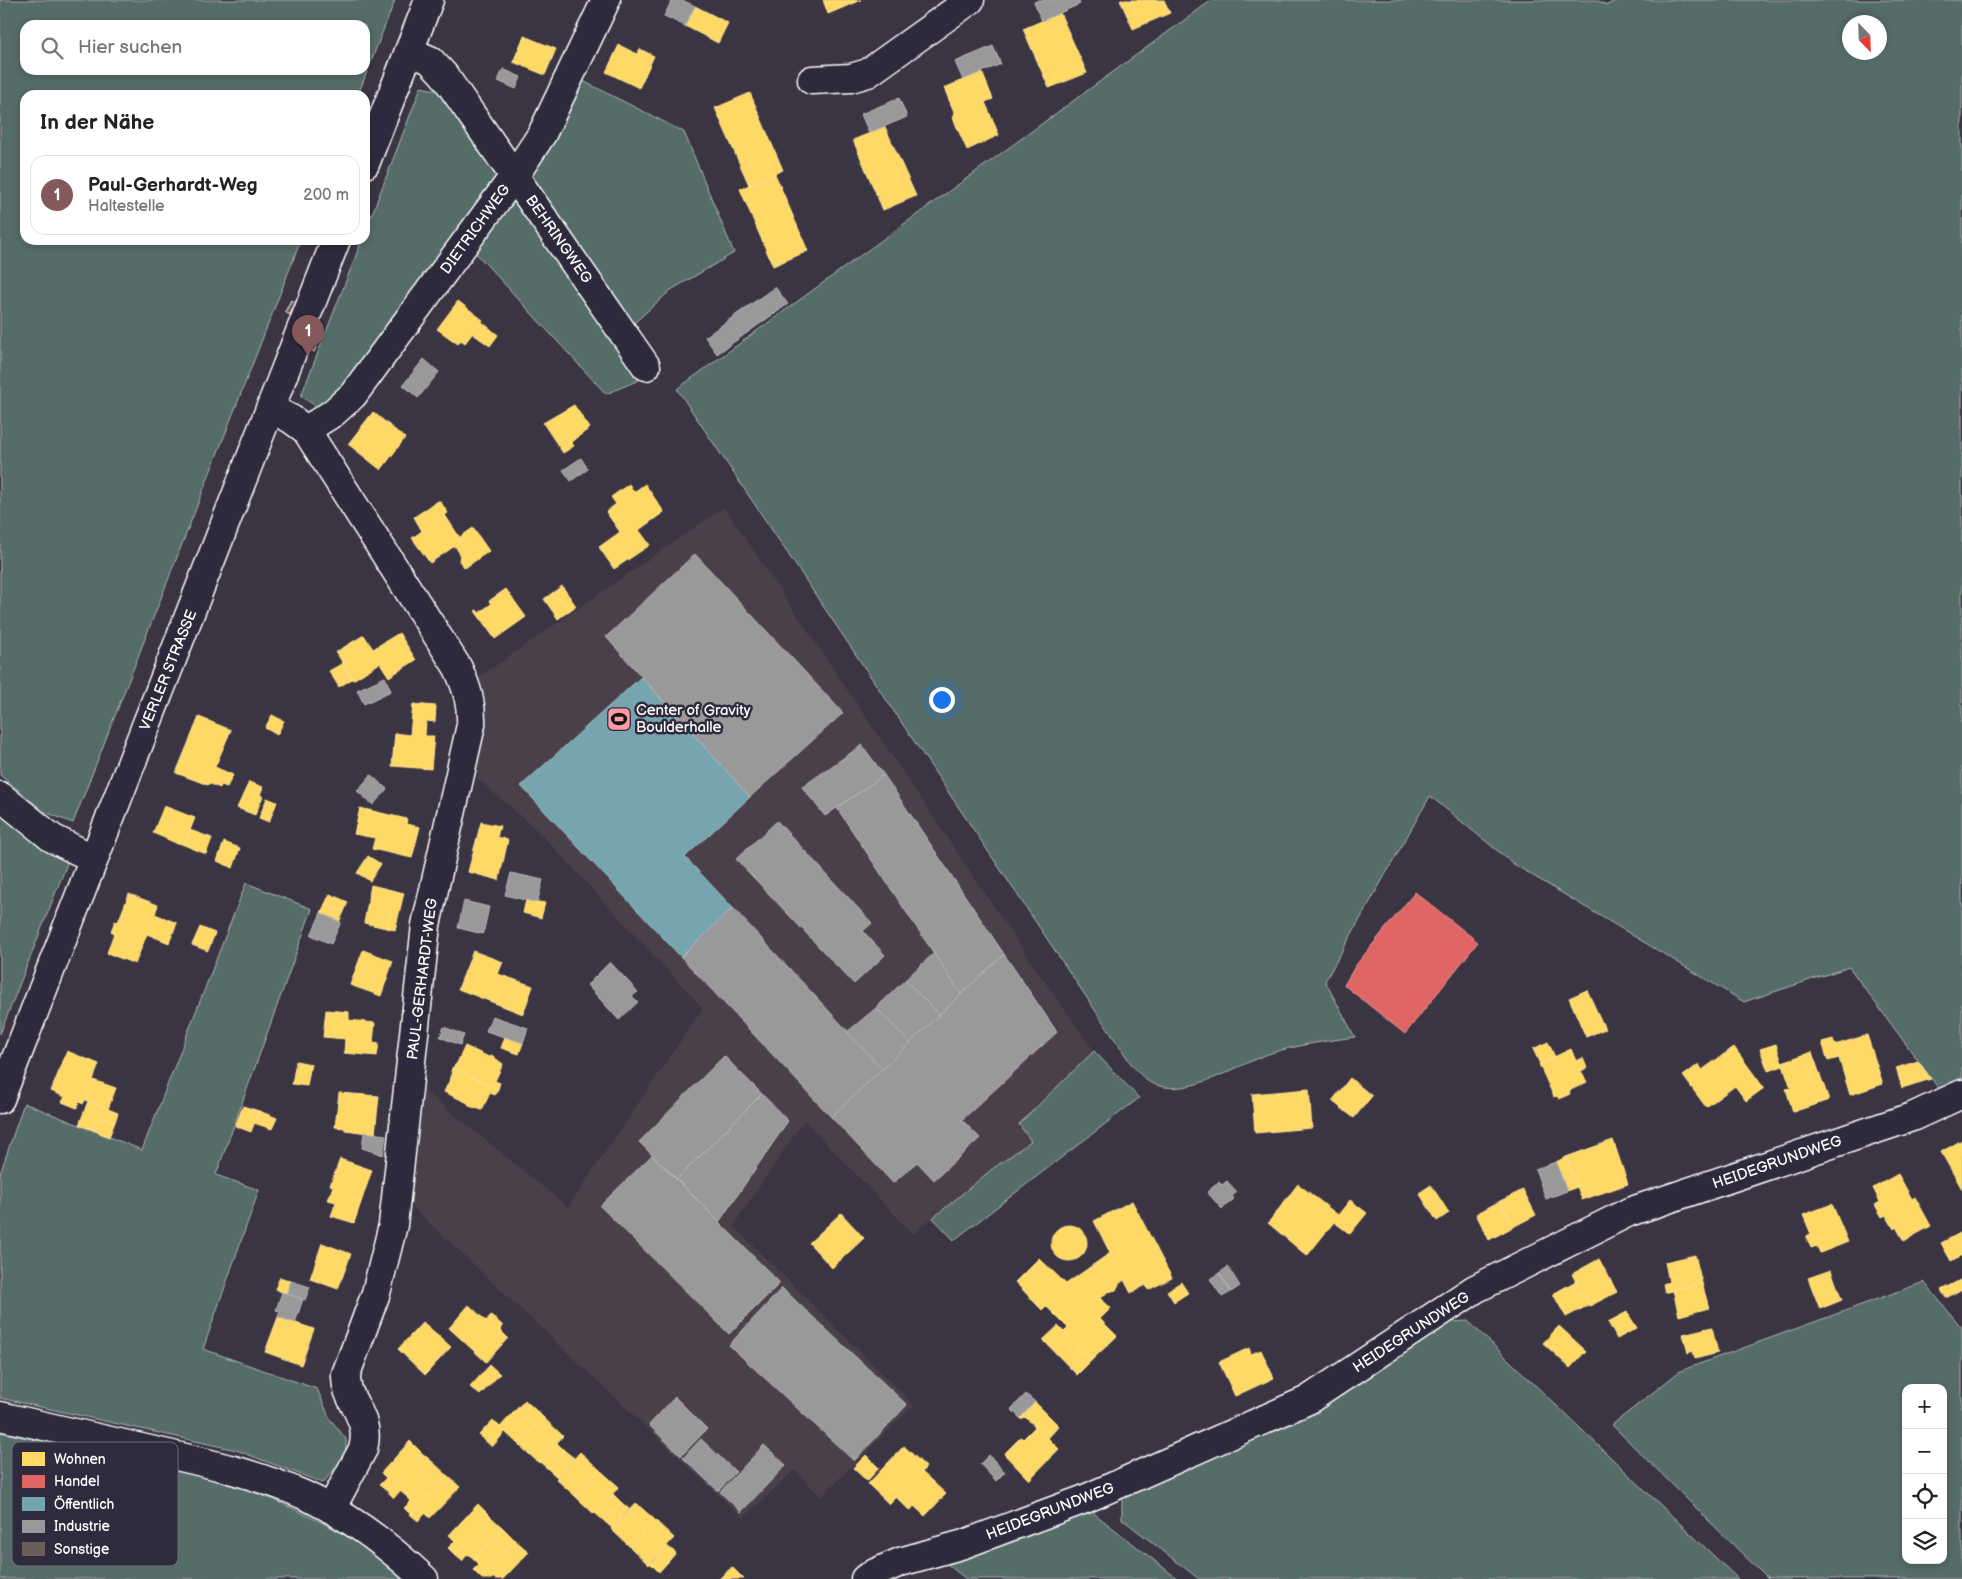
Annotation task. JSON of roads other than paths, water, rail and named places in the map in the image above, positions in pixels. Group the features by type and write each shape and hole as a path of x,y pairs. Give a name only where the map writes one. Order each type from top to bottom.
{"street":[{"path":"370,151 429,0"},
{"name":"DIETRICHWEG","path":"306,430 333,413 354,394 515,175 542,134 606,0"},
{"path":"812,80 851,78 868,73 970,0"},
{"name":"BEHRINGWEG","path":"409,51 430,60 444,75 646,366"},
{"name":"VERLER STRASSE","path":"0,1099 334,245"},
{"name":"PAUL-GERHARDT-WEG","path":"271,409 291,419 306,430 458,668 468,690 471,708 469,733 426,925 393,1225 376,1293 346,1374 345,1382 361,1413 365,1441 363,1449 331,1509"},
{"path":"0,796 52,838 94,859"},
{"name":"HEIDEGRUNDWEG","path":"865,1579 875,1572 900,1562 964,1544 1085,1499 1308,1400 1475,1289 1628,1212 1902,1120 1962,1094"},
{"path":"0,1416 114,1442"},
{"path":"178,1456 233,1469 296,1492 331,1509 373,1537 424,1579"}],"place":[{"name":"Paul-Gerhardt-Weg","path":"308,356"},
{"name":"Center of Gravity Boulderhalle","path":"619,719"}]}
